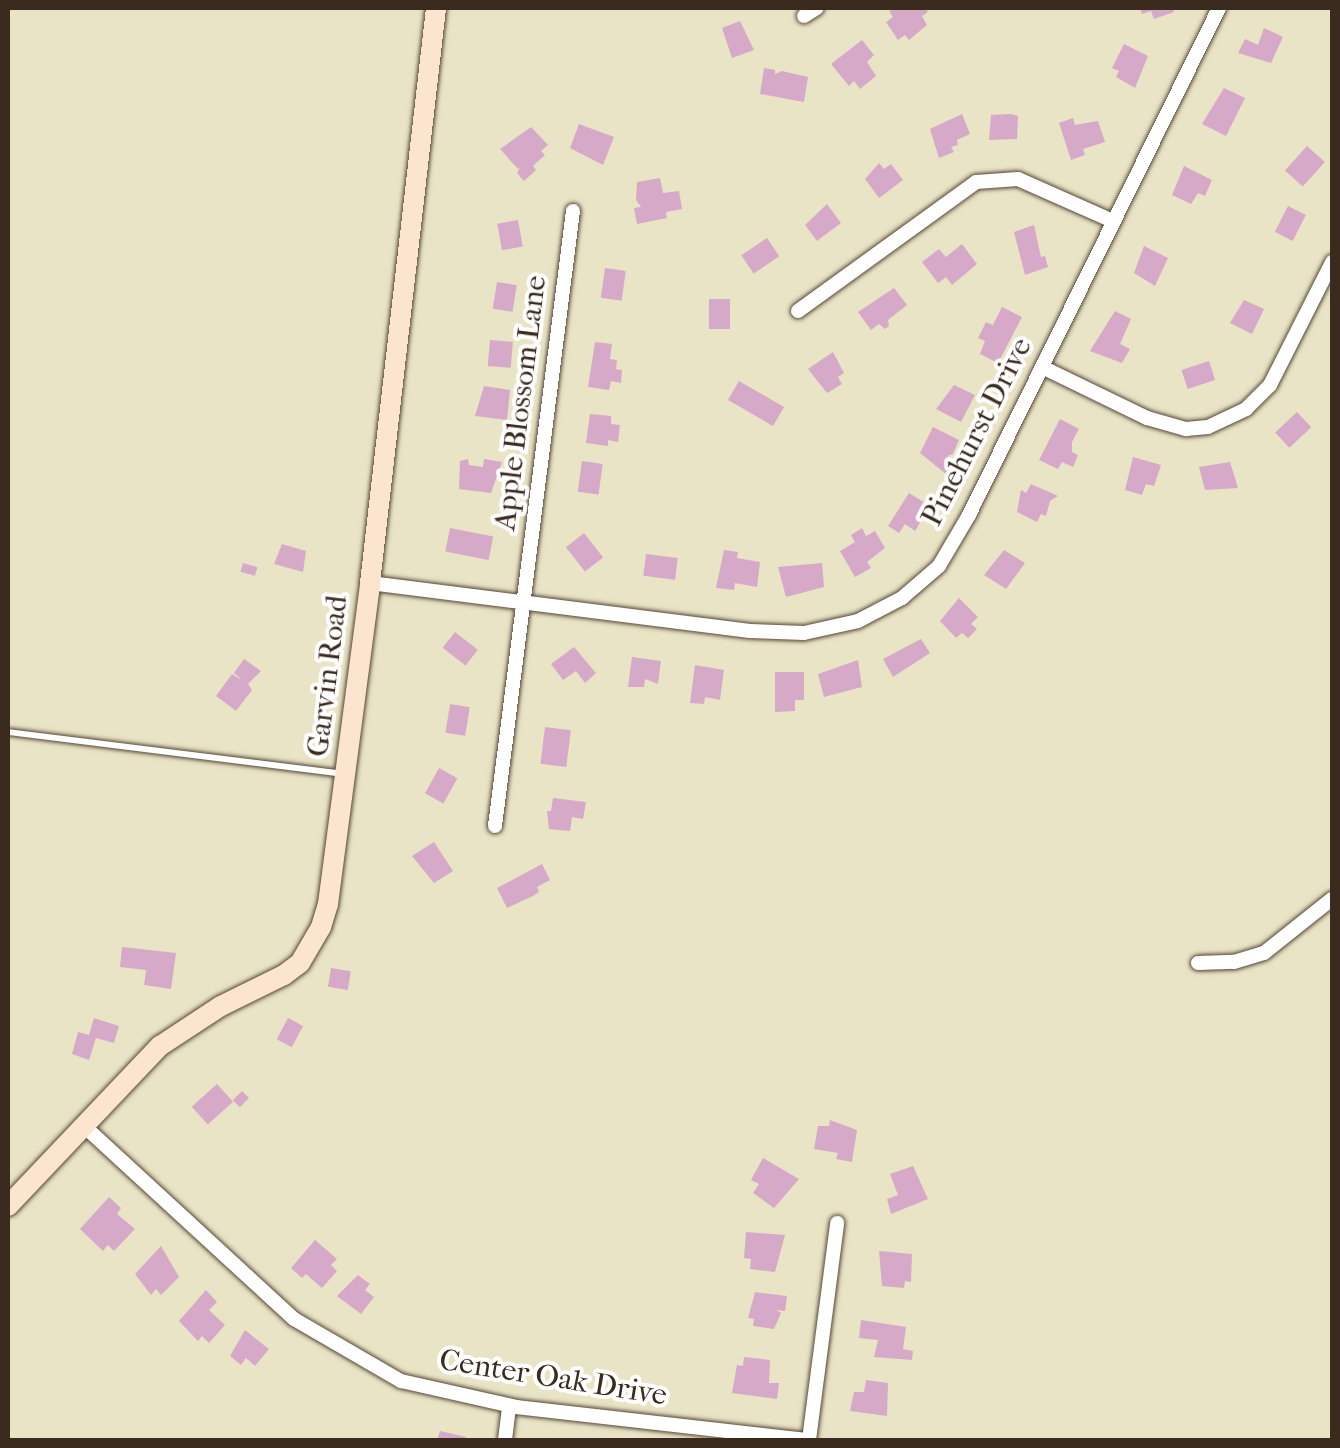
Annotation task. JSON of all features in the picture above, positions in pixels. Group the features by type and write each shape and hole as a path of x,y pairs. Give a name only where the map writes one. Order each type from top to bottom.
{"street":[{"name":"Garvin Road","path":"8,1206 160,1046 221,1006 284,975 306,954 328,904 370,583 436,8"},
{"name":"Pinehurst Drive","path":"370,583 750,631 804,633 858,621 902,598 939,566 969,515 1219,8"},
{"path":"798,311 976,182 1018,179 1112,220"},
{"name":"Apple Blossom Lane","path":"495,826 573,211"},
{"path":"1042,367 1147,418 1186,429 1208,428 1246,409 1270,385 1332,262"},
{"path":"1198,963 1234,962 1264,953 1332,899"},
{"name":"Center Oak Drive","path":"84,1126 294,1319 402,1381 509,1406 807,1440"},
{"path":"807,1440 837,1223"},
{"path":"506,1440 509,1406"}],"lane":[{"path":"8,732 345,773"}],"building":[{"path":"925,8 928,12 922,16 927,25 909,40 905,35 898,40 886,22 893,17 889,11"},
{"path":"1140,8 1173,8 1174,12 1154,19 1151,11 1142,14"},
{"path":"740,21 754,50 732,58 722,28"},
{"path":"1264,28 1283,37 1271,63 1238,53 1245,39 1258,45"},
{"path":"862,40 874,55 867,62 876,76 860,89 854,81 849,86 831,64"},
{"path":"1124,44 1148,56 1135,88 1116,77 1119,71 1112,68"},
{"path":"764,68 775,70 775,74 782,71 808,77 804,102 760,94"},
{"path":"1224,88 1245,98 1226,136 1202,124"},
{"path":"962,114 970,134 957,140 958,145 951,147 954,152 939,158 930,129"},
{"path":"991,115 1018,116 1017,139 989,140"},
{"path":"1073,118 1075,125 1098,121 1105,142 1083,149 1085,155 1071,160 1059,123"},
{"path":"579,124 614,137 603,165 570,148"},
{"path":"531,127 548,145 541,151 545,155 533,166 536,170 524,181 517,173 521,166 518,169 500,149"},
{"path":"1307,146 1325,162 1303,187 1285,171"},
{"path":"879,163 884,169 891,164 903,180 879,198 865,179"},
{"path":"1184,166 1212,180 1205,196 1198,193 1191,204 1172,195"},
{"path":"660,178 663,193 679,191 682,209 666,212 667,218 637,224 634,208 641,207 636,200 637,182"},
{"path":"827,204 841,223 817,241 805,225"},
{"path":"1288,206 1306,215 1293,241 1275,232"},
{"path":"518,220 523,247 502,250 497,224"},
{"path":"1034,225 1041,257 1045,256 1048,267 1025,275 1014,232"},
{"path":"767,238 779,256 754,274 741,255"},
{"path":"962,244 977,264 952,285 946,277 938,283 922,262 939,249 946,257"},
{"path":"1144,246 1168,258 1155,286 1134,273"},
{"path":"605,268 626,271 622,301 601,298"},
{"path":"497,282 517,285 513,312 493,309"},
{"path":"894,288 907,305 888,320 885,329 879,324 871,330 858,312"},
{"path":"709,299 730,299 730,329 709,329"},
{"path":"1244,300 1264,309 1252,334 1230,323"},
{"path":"1002,307 1022,317 998,363 980,354 985,341 978,338 986,322 993,325"},
{"path":"1115,311 1131,319 1120,344 1130,349 1122,363 1090,351"},
{"path":"490,340 513,342 511,368 488,366"},
{"path":"595,342 612,344 610,359 617,360 616,369 622,370 621,383 611,381 609,390 588,387"},
{"path":"833,352 844,373 838,377 842,384 827,393 808,369"},
{"path":"1209,361 1215,380 1188,389 1181,370"},
{"path":"739,381 784,407 773,426 728,400"},
{"path":"954,385 975,395 961,422 936,409"},
{"path":"484,386 510,390 507,420 475,416"},
{"path":"1297,412 1311,427 1289,448 1275,432"},
{"path":"590,414 611,416 611,424 620,425 618,442 608,440 608,446 586,443"},
{"path":"1060,419 1079,429 1072,442 1072,452 1078,455 1073,467 1062,462 1058,469 1039,460"},
{"path":"933,427 959,440 953,454 947,456 954,460 946,474 920,453"},
{"path":"1133,457 1161,465 1154,486 1146,484 1142,495 1125,490"},
{"path":"468,459 469,465 483,467 484,459 502,462 491,493 459,489 460,461"},
{"path":"582,461 603,464 598,495 578,492"},
{"path":"1230,462 1238,488 1205,490 1199,467"},
{"path":"1031,484 1058,496 1050,501 1046,516 1041,514 1037,522 1017,512 1021,490 1026,493"},
{"path":"909,493 930,506 915,531 905,524 899,533 888,526"},
{"path":"450,528 493,536 489,560 445,552"},
{"path":"862,528 866,536 875,531 885,548 867,562 871,568 855,577 840,551 855,542 851,535"},
{"path":"584,533 603,557 585,572 566,547"},
{"path":"282,544 306,551 303,572 274,564"},
{"path":"724,550 738,552 737,558 760,562 757,587 735,583 734,590 716,588"},
{"path":"1004,550 1025,563 1006,589 984,575"},
{"path":"646,554 678,558 675,580 643,576"},
{"path":"243,563 257,567 255,576 241,572"},
{"path":"822,563 824,587 786,597 778,567"},
{"path":"959,598 978,617 971,624 977,629 968,638 962,633 956,638 940,621"},
{"path":"455,632 478,650 466,666 443,648"},
{"path":"921,639 930,653 893,677 883,659"},
{"path":"574,647 596,673 585,683 576,671 563,680 551,664"},
{"path":"632,657 661,661 658,684 645,679 644,687 628,687"},
{"path":"244,659 261,671 248,684 252,690 236,711 216,696 232,674 242,680 234,673"},
{"path":"858,660 862,687 824,697 818,674"},
{"path":"695,665 724,670 720,700 705,697 704,704 690,703"},
{"path":"775,672 804,672 804,700 795,700 795,711 775,712"},
{"path":"450,704 470,707 465,736 445,733"},
{"path":"545,727 571,730 566,767 540,764"},
{"path":"439,768 457,778 443,804 425,793"},
{"path":"553,798 586,802 583,819 572,817 570,831 549,829 547,811 551,811"},
{"path":"434,842 453,871 434,883 412,856"},
{"path":"542,864 550,880 537,887 539,892 533,896 507,908 497,888"},
{"path":"122,947 176,953 171,989 144,985 146,970 120,967"},
{"path":"331,968 351,971 348,990 328,987"},
{"path":"94,1018 119,1026 114,1043 96,1038 89,1060 72,1054 78,1032 89,1035"},
{"path":"288,1018 303,1026 292,1047 277,1039"},
{"path":"217,1084 233,1102 208,1125 192,1107"},
{"path":"242,1091 249,1098 240,1107 233,1100"},
{"path":"830,1120 857,1130 852,1162 836,1159 838,1153 814,1149 818,1126 829,1126"},
{"path":"763,1158 799,1179 774,1208 753,1193 759,1184 751,1180"},
{"path":"913,1166 928,1199 891,1214 887,1199 898,1195 890,1174"},
{"path":"109,1197 121,1208 117,1214 135,1229 114,1251 108,1245 103,1251 80,1229"},
{"path":"746,1232 785,1235 775,1272 750,1269 751,1259 744,1258"},
{"path":"315,1240 337,1259 331,1265 337,1271 322,1288 306,1274 302,1278 291,1268"},
{"path":"161,1246 179,1277 161,1295 156,1289 151,1295 135,1274"},
{"path":"879,1251 912,1254 911,1282 905,1281 904,1288 882,1286"},
{"path":"358,1275 370,1284 365,1290 374,1297 361,1314 337,1296"},
{"path":"206,1290 217,1302 209,1310 225,1325 209,1343 202,1336 198,1341 179,1321"},
{"path":"755,1292 787,1296 785,1311 776,1310 781,1313 774,1329 753,1326 754,1319 748,1318"},
{"path":"861,1320 906,1327 903,1349 913,1351 912,1360 874,1357 878,1340 859,1338"},
{"path":"245,1330 269,1349 255,1366 246,1358 241,1365 230,1356"},
{"path":"744,1357 770,1360 769,1383 779,1383 777,1399 732,1393 737,1365 743,1366"},
{"path":"866,1380 888,1383 887,1416 850,1411 854,1392 864,1392"},
{"path":"440,1431 466,1437 437,1440"}]}
